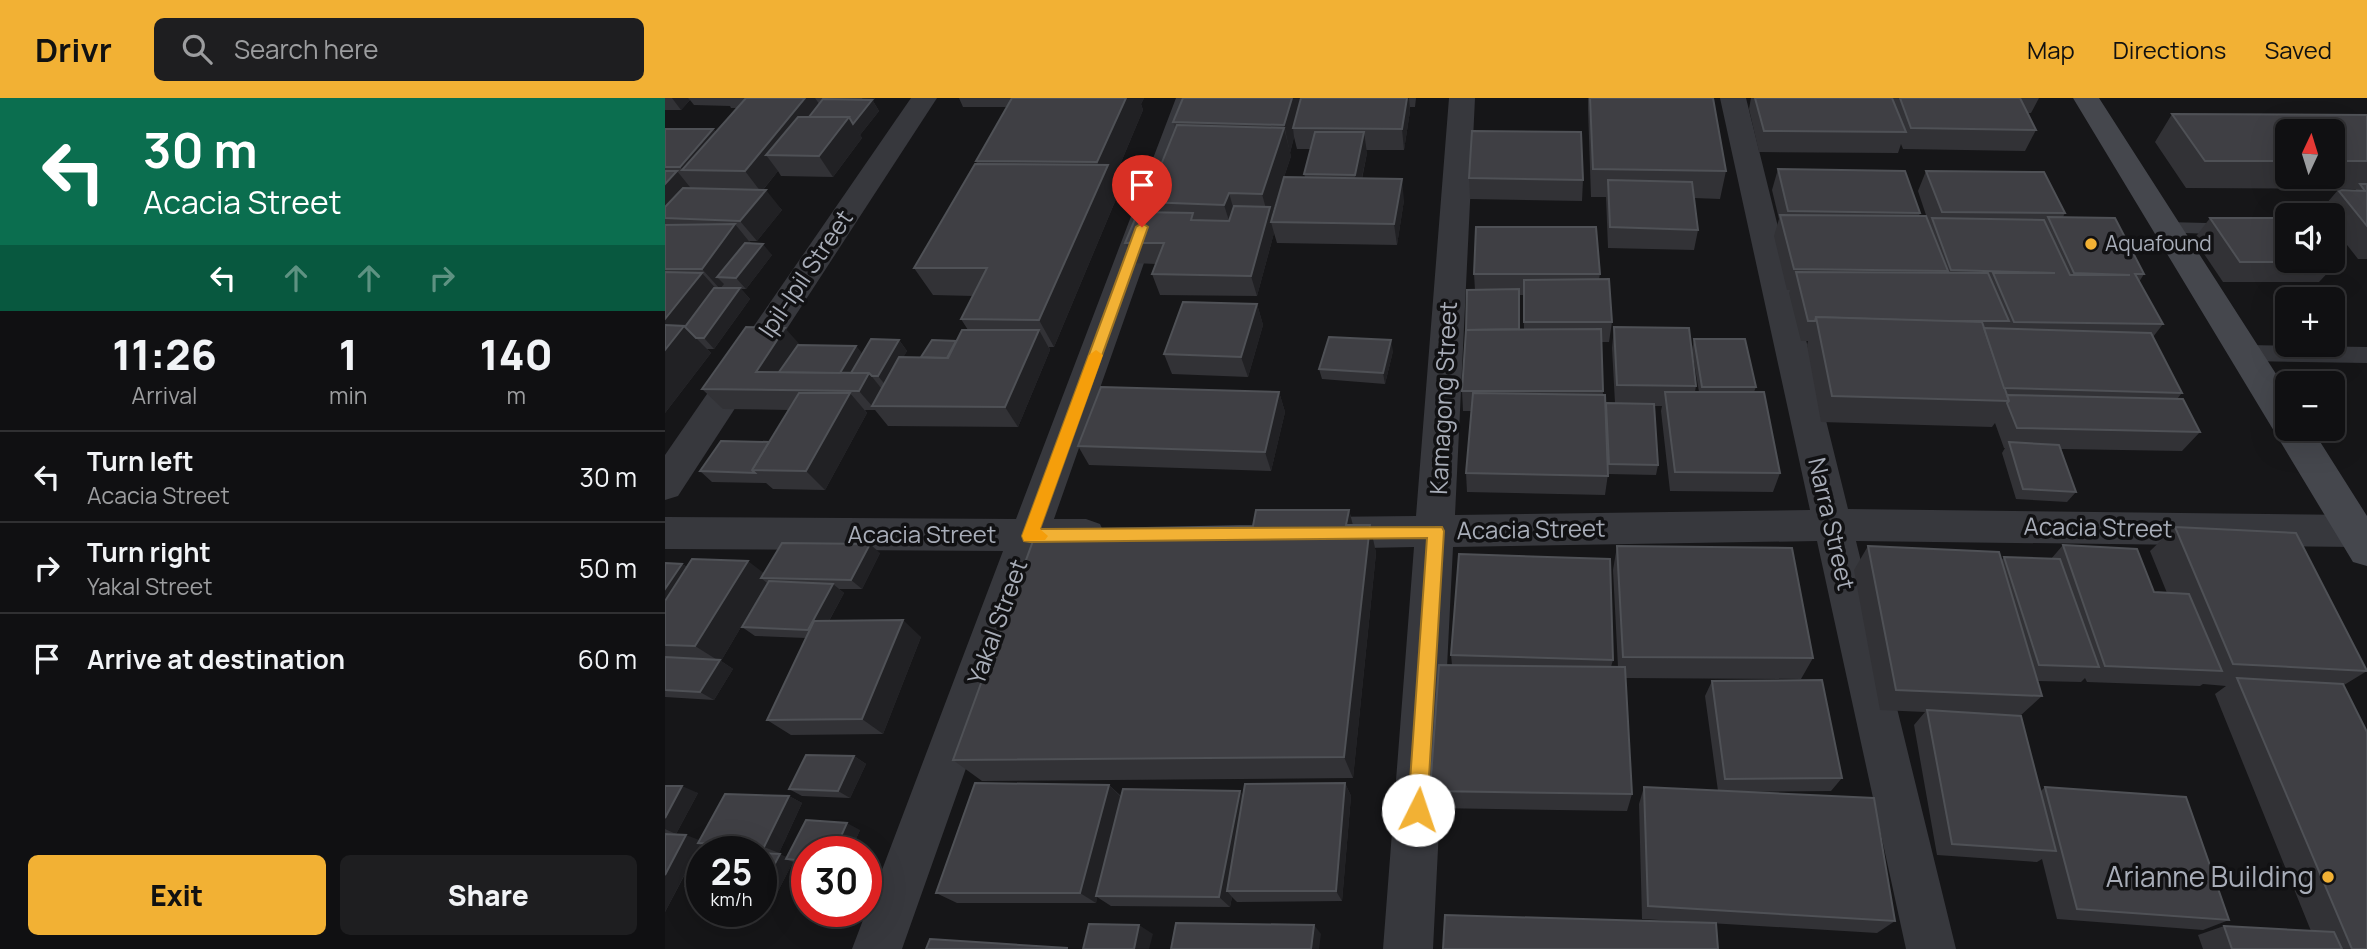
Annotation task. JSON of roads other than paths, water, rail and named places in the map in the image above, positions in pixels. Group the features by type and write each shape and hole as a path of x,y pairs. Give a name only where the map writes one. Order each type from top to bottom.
{"main road":[{"path":"2086,98 2275,400"},
{"path":"2300,441 2361,541"}],"street":[{"name":"Ipil-Ipil Street","path":"665,485 924,98"},
{"name":"Yakal Street","path":"877,949 1189,98"},
{"name":"Kamagong Street","path":"1409,949 1462,98"},
{"name":"Narra Street","path":"1733,98 1931,949"},
{"name":"Acacia Street","path":"1287,533 1831,525 2361,541"},
{"name":"Acacia Street","path":"665,533 1125,535"}],"lane":[{"path":"2167,228 2275,231"},
{"path":"2247,353 2367,355"}],"place":[{"name":"Aquafound","path":"2091,244"},
{"name":"Arianne Building","path":"2328,877"}]}
